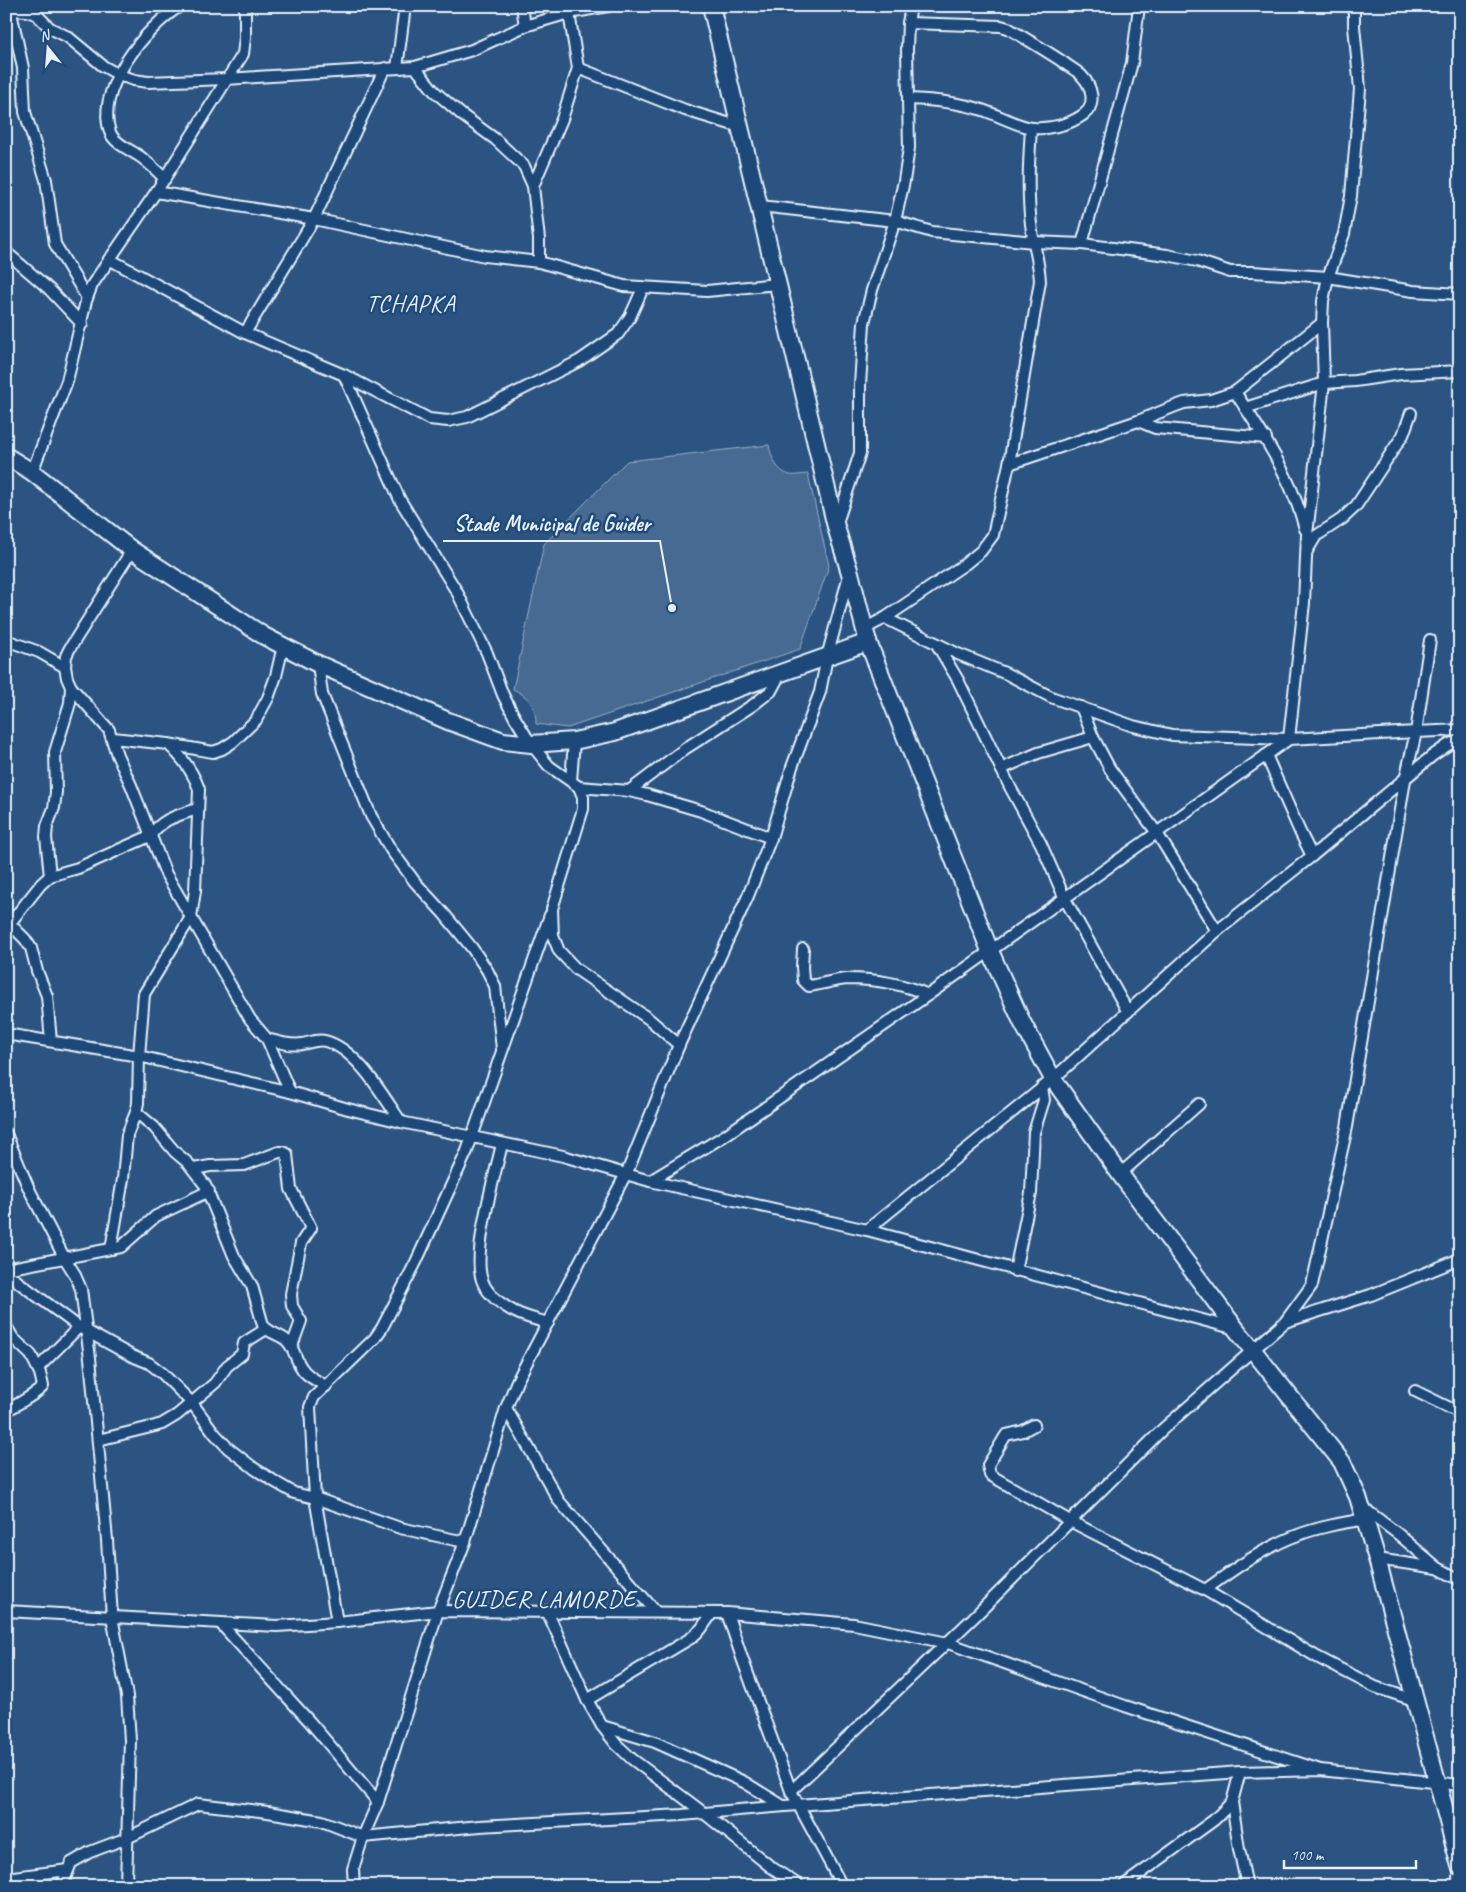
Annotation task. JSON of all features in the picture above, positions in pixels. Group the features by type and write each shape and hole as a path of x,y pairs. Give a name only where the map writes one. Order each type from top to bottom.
{"main road":[{"path":"711,6 836,527 866,636 990,951 1047,1083 1120,1174 1236,1330 1342,1462 1363,1512 1417,1701 1460,1866"},
{"path":"6,456 32,472 132,550 264,636 318,664 448,721 503,741 531,744 574,741 614,732 827,657 866,636"}],"street":[{"path":"165,179 142,158 117,141 110,132 108,111 112,92 119,75 134,50 165,15 180,6"},
{"path":"32,472 67,381 87,298 92,285 165,179 243,54 246,38 244,6"},
{"path":"397,68 405,6"},
{"path":"522,6 525,26"},
{"path":"87,298 55,244 46,180 25,112 22,68 12,8 36,14 50,28 68,37 103,66 119,75 148,82 415,67 472,50 525,26 569,13 608,6"},
{"path":"836,527 860,453 860,385 864,323 872,290 894,221 904,181 909,148 908,22 911,6"},
{"path":"1082,244 1132,63 1139,6"},
{"path":"650,1181 724,1136 928,995 1288,739 1304,604 1307,535 1324,383 1323,301 1328,277 1344,234 1352,196 1360,89 1354,6"},
{"path":"533,186 562,119 578,68 569,13"},
{"path":"908,22 1001,26 1008,28 1081,75 1091,90 1091,106 1087,113 1067,124 1047,128 1031,128 978,108 936,101 908,99"},
{"path":"415,67 434,91 462,115 512,152 524,166 533,186 539,239 539,262"},
{"path":"246,333 314,219 385,68"},
{"path":"578,68 685,110 740,127"},
{"path":"866,636 886,618 965,564 981,551 993,535 1009,464 1040,281 1028,183 1031,128"},
{"path":"156,192 314,219 485,256 539,262 611,283 644,288 706,290 777,284"},
{"path":"760,206 894,221 932,232 1034,242 1082,244 1182,258 1230,272 1328,277 1406,290 1460,294"},
{"path":"6,252 49,289 82,324"},
{"path":"109,259 246,333 344,375 430,419 448,421 467,417 580,361 618,334 630,318 644,288"},
{"path":"1009,464 1184,404 1211,400 1235,392 1322,322"},
{"path":"1245,408 1324,383 1356,381 1401,374 1460,371"},
{"path":"336,1622 315,1498 310,1407 314,1397 375,1338 416,1262 472,1138 552,909 583,809 583,797 575,784 549,766 531,744 503,695 486,653 457,592 400,500 344,375"},
{"path":"1235,392 1266,438 1290,481 1307,535"},
{"path":"1306,552 1316,536 1342,519 1356,506 1403,436 1411,413"},
{"path":"1138,421 1154,428 1266,438"},
{"path":"50,876 46,837 47,826 54,808 56,792 55,752 70,703 70,687 65,667 66,656 132,550"},
{"path":"354,1886 353,1868 363,1837 378,1802 438,1611 465,1542 506,1408 517,1381 625,1175 679,1046 714,972 771,838 792,767 810,724 820,692 827,657 850,573"},
{"path":"886,618 936,643 1007,674 1051,697 1133,726 1172,735 1288,739 1460,730"},
{"path":"6,640 40,652 65,667"},
{"path":"791,1791 948,1643 1164,1428 1285,1322 1312,1285 1347,1127 1405,780 1416,732 1430,640"},
{"path":"936,643 958,680 1001,769 1041,844 1065,899 1128,1012"},
{"path":"113,738 168,744 213,752 222,750 256,720 268,698 276,676 283,646"},
{"path":"318,664 322,694 371,816 391,850 472,948 492,978 495,986 502,1053"},
{"path":"629,791 686,748 753,705 771,691 780,674"},
{"path":"70,687 103,722 113,738 117,755 131,785 166,874 250,1019 267,1039 290,1092"},
{"path":"1081,707 1093,737 1110,769 1157,833 1217,931"},
{"path":"1001,769 1038,753 1093,737"},
{"path":"867,1230 1047,1083 1217,931 1312,856 1432,756 1448,744 1460,740"},
{"path":"574,741 575,784"},
{"path":"111,1249 123,1179 127,1136 136,1112 144,994 191,917 195,891 199,789 196,780 181,758 168,744"},
{"path":"1266,755 1312,856"},
{"path":"575,784 629,791 701,811 771,838"},
{"path":"51,1041 47,996 37,971 31,948 8,921 50,876 78,868 150,836 166,820 197,809"},
{"path":"552,909 553,936 559,951 576,968 649,1019 679,1046"},
{"path":"803,949 803,980 809,986 846,979 864,980 912,988 928,995"},
{"path":"6,1034 139,1056 290,1092 401,1122 563,1156 625,1175 867,1230 1236,1330"},
{"path":"267,1039 284,1044 324,1041 345,1050 358,1063 401,1122"},
{"path":"1015,1271 1031,1193 1034,1132 1047,1083"},
{"path":"1120,1174 1199,1104"},
{"path":"136,1112 154,1127 175,1152 194,1169 209,1191 234,1256 252,1286 266,1329 286,1340 292,1346 302,1370 314,1380 326,1386"},
{"path":"6,1134 28,1189 81,1289 83,1329 98,1440 108,1540 112,1617 127,1696 130,1740 126,1886"},
{"path":"502,1144 484,1226 479,1264 482,1281 494,1297 510,1310 548,1323"},
{"path":"194,1169 244,1164 279,1152 287,1154 291,1190 311,1228 301,1243 292,1294 292,1306 301,1321 292,1346"},
{"path":"6,1269 121,1247 156,1216 209,1191"},
{"path":"1285,1322 1372,1295 1460,1259"},
{"path":"6,1273 83,1329 132,1356 149,1363 174,1383 228,1448 255,1469 294,1493 315,1498 400,1528 465,1542"},
{"path":"6,1326 13,1338 31,1355 38,1368 43,1386 42,1389 6,1411"},
{"path":"38,1368 83,1329"},
{"path":"98,1440 162,1424 192,1403 214,1383 227,1366 242,1354 244,1343 266,1329"},
{"path":"1416,1391 1460,1413"},
{"path":"506,1408 559,1500 656,1612"},
{"path":"1034,1425 1023,1431 1008,1433 988,1466 990,1475 1070,1521 1205,1590 1317,1657 1375,1687 1417,1701"},
{"path":"1205,1590 1229,1572 1273,1546 1297,1535 1363,1512 1398,1534 1438,1568 1460,1580"},
{"path":"1377,1560 1438,1568"},
{"path":"6,1611 278,1626 438,1611 727,1613 854,1624 948,1643 1125,1706 1320,1770"},
{"path":"547,1611 587,1700 602,1726 616,1744 632,1759 772,1867 800,1886"},
{"path":"587,1700 690,1638 701,1629 712,1613"},
{"path":"727,1613 791,1791 842,1886"},
{"path":"220,1623 310,1722 378,1802"},
{"path":"602,1726 655,1742 744,1782 784,1806"},
{"path":"62,1886 71,1864 90,1852 127,1838 193,1806 204,1804 322,1821 363,1837 480,1826 704,1813 1216,1772 1320,1770 1460,1785"},
{"path":"1240,1772 1232,1802 1247,1886"},
{"path":"1123,1886 1214,1820 1232,1802"},
{"path":"6,1878 68,1870"}],"shaded area":[{"path":"769,445 773,459 782,471 792,475 808,474 829,566 800,649 568,728 536,724 535,712 530,702 513,689 544,544 627,461"}],"place":[{"name":"Stade Municipal de Guider","path":"672,608"}],"district":[{"name":"TCHAPKA","path":"411,303"},
{"name":"GUIDER LAMORDE","path":"544,1599"}]}
